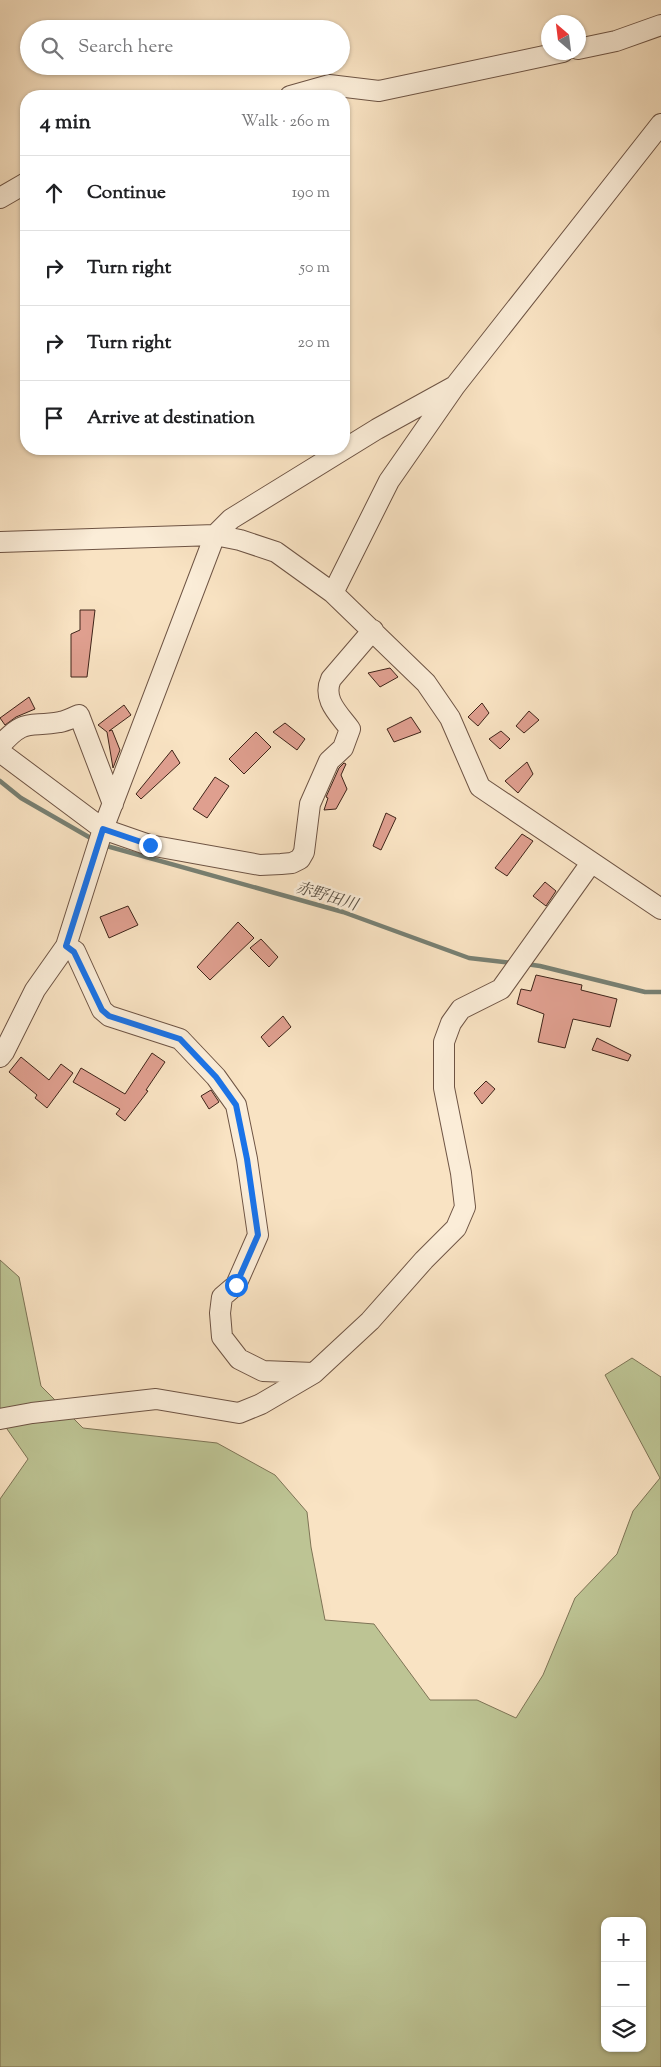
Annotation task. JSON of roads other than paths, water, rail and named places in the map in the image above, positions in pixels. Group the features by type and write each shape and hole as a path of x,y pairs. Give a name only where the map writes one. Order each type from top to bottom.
{"street":[{"path":"586,47 616,41 661,25"},
{"path":"311,90 329,85 380,91 541,57"},
{"path":"333,593 389,481 455,386 661,124"},
{"path":"0,198 20,186"},
{"path":"350,446 455,386"},
{"path":"0,1057 35,990 66,946 113,804 216,535 231,519 335,455"},
{"path":"0,542 216,535 240,540 276,552 333,593 426,683 450,718 480,787 661,909"},
{"path":"0,752 101,837 260,865 292,863 300,859 304,852 310,804 329,761 342,748 350,729 330,702 327,687 331,679 373,630"},
{"path":"0,746 12,732 30,724 60,722 79,715 113,804"},
{"path":"0,1419 32,1413 156,1399 239,1413 261,1404 314,1373 370,1321 424,1260 456,1228 465,1207 461,1173 444,1088 444,1042 452,1023 461,1009 501,989 591,863"},
{"path":"66,946 74,952 102,1010 109,1016 180,1039 216,1077 236,1105 247,1159 258,1235 236,1285 222,1297 220,1314 222,1337 239,1358 263,1370 314,1373"}],"waterway":[{"name":"赤野田川","path":"0,781 21,798 94,840"},
{"name":"赤野田川","path":"103,845 343,912 469,958 513,963"},
{"name":"赤野田川","path":"526,964 645,992 661,992"}]}
